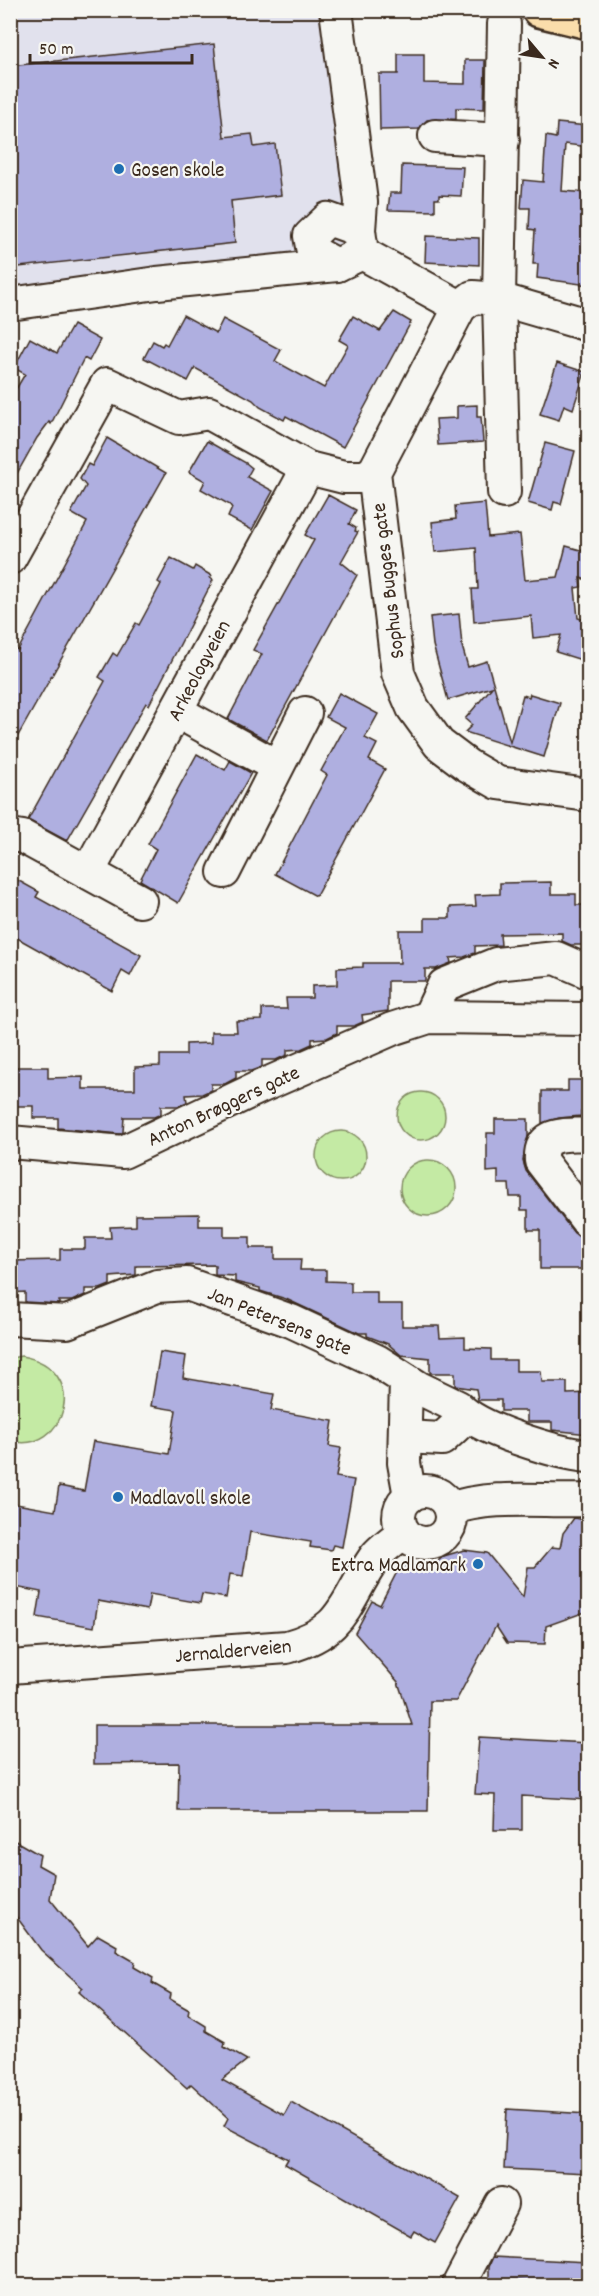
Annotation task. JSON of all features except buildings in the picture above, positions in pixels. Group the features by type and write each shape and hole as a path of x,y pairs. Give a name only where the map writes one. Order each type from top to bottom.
{"main road":[{"path":"539,10 588,22"}],"street":[{"path":"336,10 361,202 353,249"},
{"path":"504,24 499,299 504,492"},
{"path":"435,136 503,140"},
{"path":"10,304 157,284 353,249 460,307"},
{"path":"10,558 107,384 179,418 209,413 308,468 344,477 364,477 374,472 460,307 473,297 499,299 588,325"},
{"name":"Arkeologveien","path":"88,872 308,468"},
{"name":"Sophus Bugges gate","path":"374,472 398,673 413,708 439,744 453,756 498,783 588,795"},
{"path":"176,711 276,766"},
{"path":"224,872 305,713"},
{"path":"10,835 23,837 140,902"},
{"path":"429,1017 444,985 496,964 556,958 588,972"},
{"name":"Anton Brøggers gate","path":"10,1142 123,1152 262,1086 392,1029 429,1017 588,1019"},
{"path":"588,1134 551,1138 545,1140 540,1148 541,1161 588,1222"},
{"name":"Jan Petersens gate","path":"10,1319 67,1322 157,1286 187,1284 267,1310 350,1348 458,1407 467,1416 550,1450 588,1456"},
{"path":"406,1380 404,1462 410,1496 400,1513 403,1532 416,1541 436,1540 449,1526 450,1509 444,1499 434,1493 422,1492 410,1496"},
{"path":"405,1437 442,1439 467,1416"},
{"path":"450,1509 469,1503 493,1500 588,1500"},
{"name":"Jernalderveien","path":"10,1667 287,1647 312,1641 333,1625 377,1555 403,1532"},
{"path":"458,2286 501,2205"}],"shaded area":[{"path":"10,11 348,11 365,270 11,294"}],"green space":[{"path":"416,1092 426,1092 438,1099 445,1111 445,1121 438,1133 426,1140 416,1140 401,1129 397,1121 397,1111 408,1096"},
{"path":"336,1131 346,1131 359,1138 366,1151 366,1161 359,1174 346,1181 336,1181 327,1177 320,1170 316,1161 316,1151 320,1142 327,1135"},
{"path":"428,1160 439,1162 448,1168 454,1177 456,1188 454,1199 448,1208 439,1214 428,1216 417,1214 408,1208 402,1199 400,1188 402,1177 408,1168 417,1162"},
{"path":"21,1356 43,1364 57,1376 64,1392 63,1409 57,1424 45,1436 30,1442 11,1441 11,1358"}],"place":[{"name":"Gosen skole","path":"119,169"},
{"name":"Madlavoll skole","path":"118,1497"},
{"name":"Extra Madlamark","path":"478,1564"}]}
